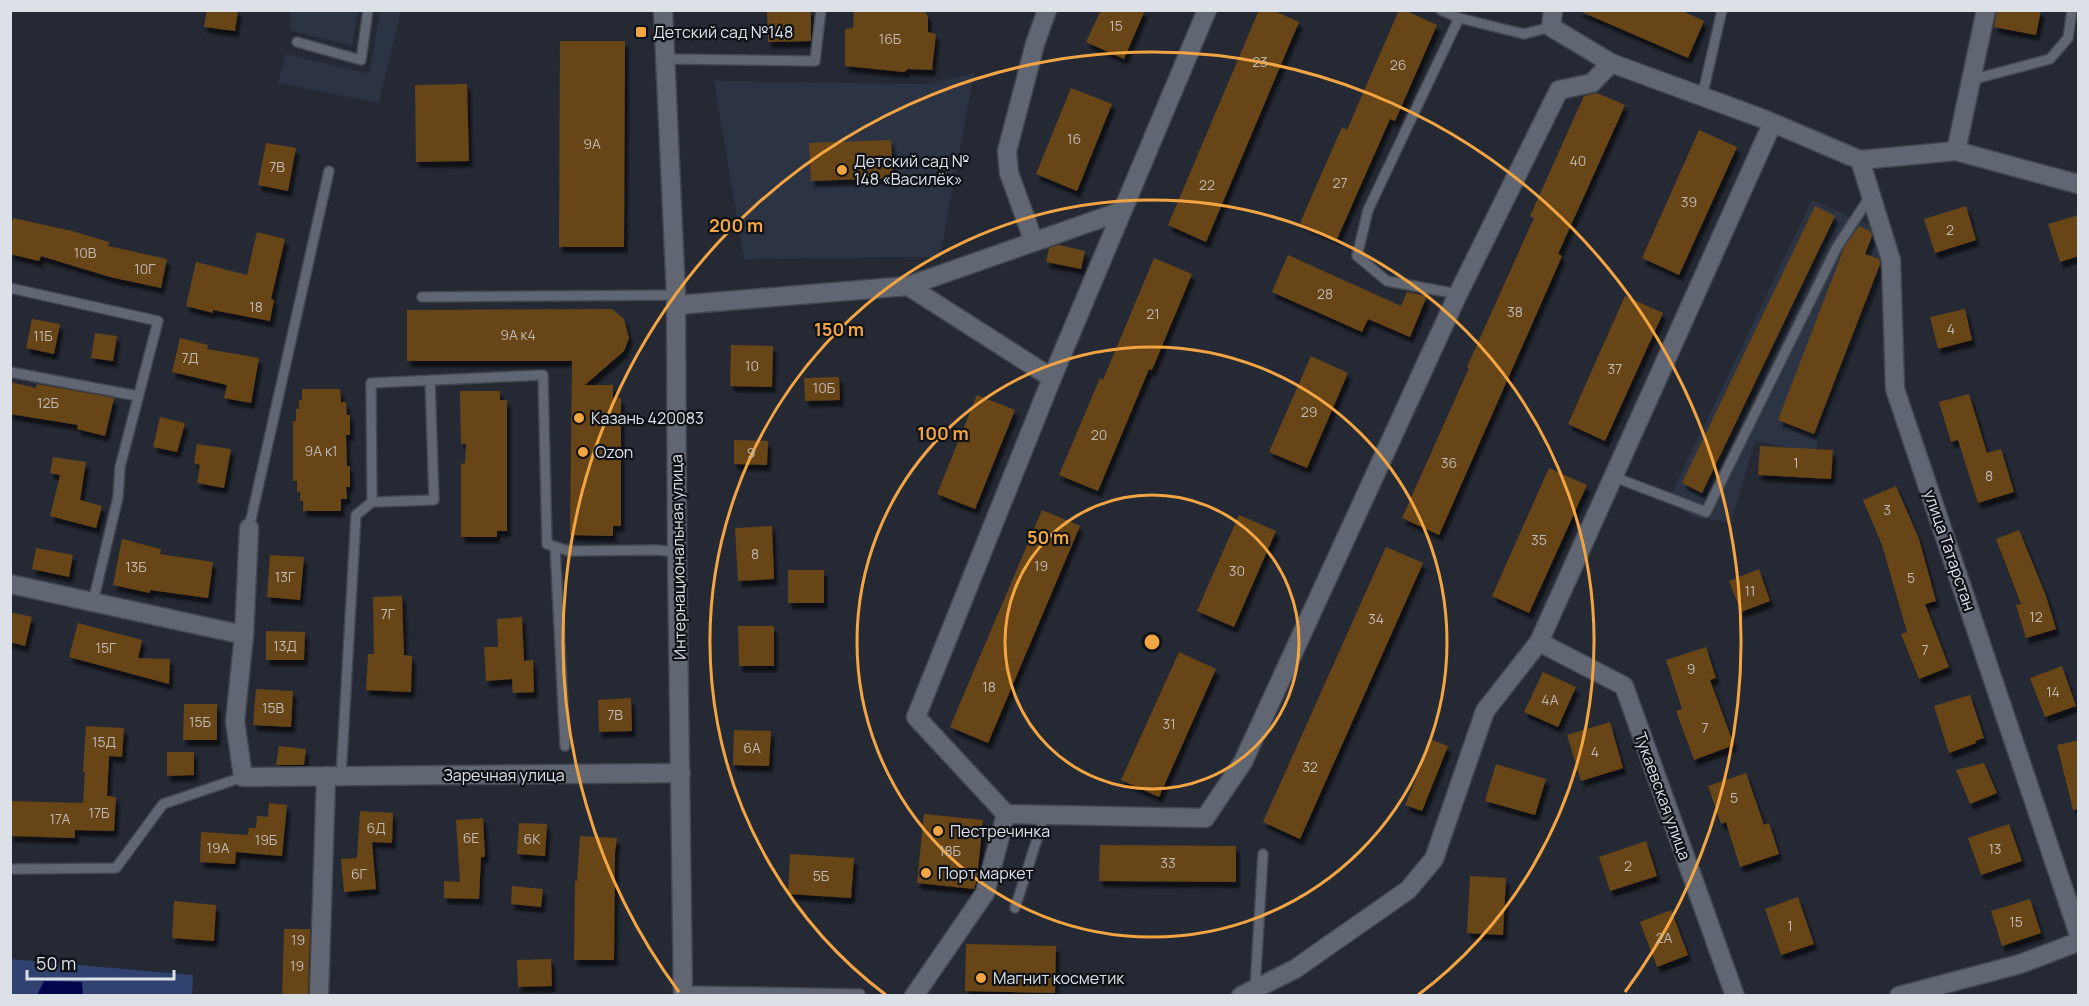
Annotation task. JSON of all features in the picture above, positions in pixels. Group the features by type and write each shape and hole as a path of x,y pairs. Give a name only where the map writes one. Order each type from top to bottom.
{"street":[{"name":"Интернациональная улица","path":"663,10 676,300 683,993"},
{"path":"1034,242 1009,173 1007,151 1035,44 1047,10"},
{"path":"1207,10 1052,378 916,717 1006,814 1205,818 1243,762 1458,294 1559,90 1592,83 1611,63"},
{"path":"1956,151 1986,10"},
{"path":"1552,19 1611,63 1860,160 1956,151 2079,184"},
{"path":"1248,992 1295,969 1408,890 1434,860 1485,711 1539,642 1772,124"},
{"name":"улица Татарстан","path":"1860,160 1891,260 1895,389 2079,932"},
{"path":"676,300 908,286 1122,211"},
{"path":"908,286 1052,378"},
{"path":"243,777 235,722 244,635 249,528"},
{"path":"10,584 244,635"},
{"name":"Тукаевская улица","path":"1539,642 1624,686 1735,996"},
{"name":"Заречная улица","path":"243,777 681,773"},
{"path":"319,996 334,776"},
{"path":"914,996 985,893 1006,814"},
{"path":"1899,996 2020,964 2079,942"}],"lane":[{"path":"297,42 361,60 368,10"},
{"path":"665,59 815,61 821,10"},
{"path":"1441,10 1459,18 1524,34 1552,19"},
{"path":"1702,97 1722,10"},
{"path":"1971,80 2050,59 2068,38 2072,10"},
{"path":"1458,294 1387,281 1357,256 1368,210 1459,18"},
{"path":"249,528 328,171"},
{"path":"1614,477 1707,512 1837,247 1870,195"},
{"path":"10,288 158,321 120,467 118,497 93,602"},
{"path":"422,297 676,300"},
{"path":"10,372 138,396"},
{"path":"372,502 371,383 543,375 547,544 569,551 656,550 677,552"},
{"path":"334,776 356,515 372,502 434,500 430,380"},
{"path":"555,547 565,746"},
{"path":"15,869 116,868 163,804 243,777"},
{"path":"1015,908 1045,814"},
{"path":"1248,992 1263,854"},
{"path":"683,993 860,994"}],"shaded area":[{"path":"291,11 358,11 352,46 290,30"},
{"path":"380,11 401,11 379,103 278,83 286,54 369,74"},
{"name":"Детский сад № 148 «Василёк»","path":"974,73 940,257 744,259 714,81 927,84"},
{"path":"1812,200 1871,225 1885,261 1814,454 1755,441 1731,522 1696,518 1668,501"},
{"path":"10,959 193,975 192,995 11,995"},
{"path":"44,981 82,982 83,995 37,995"}],"building":[{"path":"207,10 238,10 235,31 204,27"},
{"path":"767,10 811,10 811,41 768,42"},
{"path":"854,10 924,11 928,16 928,32 936,34 932,70 908,69 904,72 845,66 845,29 853,28"},
{"path":"1101,10 1145,10 1124,59 1086,42"},
{"path":"1259,10 1272,10 1299,22 1206,242 1168,225"},
{"path":"1399,10 1404,10 1437,25 1395,121 1390,119 1337,239 1300,223 1342,127 1347,130"},
{"path":"1577,10 1680,10 1704,21 1688,58"},
{"path":"1997,10 2041,10 2036,35 1994,27"},
{"path":"560,41 625,41 624,247 559,247"},
{"path":"467,84 469,161 416,162 415,85"},
{"path":"1071,88 1112,104 1077,191 1036,174"},
{"path":"1597,93 1625,105 1558,254 1562,256 1439,535 1402,518 1534,218 1530,216 1584,96"},
{"path":"1699,130 1737,147 1679,275 1642,258"},
{"path":"891,140 893,178 811,181 809,143"},
{"path":"266,143 296,148 288,191 258,185"},
{"path":"1815,206 1835,216 1702,493 1682,483"},
{"path":"1966,206 1976,240 1935,253 1924,219"},
{"path":"2079,215 2079,256 2060,262 2048,224"},
{"path":"13,218 72,231 109,242 108,246 167,259 161,288 110,277 41,256 39,261 10,254 10,229"},
{"path":"1859,226 1870,231 1872,236 1865,254 1879,259 1880,264 1814,434 1778,420 1844,248"},
{"path":"257,232 285,239 271,299 274,300 270,321 213,310 213,313 186,306 196,262 247,275"},
{"path":"1059,245 1085,251 1081,269 1046,262 1049,248"},
{"path":"1288,255 1401,306 1407,292 1427,296 1410,337 1368,319 1362,332 1272,292"},
{"path":"1154,258 1192,274 1098,491 1059,475 1100,378 1103,380"},
{"path":"1625,296 1663,313 1605,441 1568,424"},
{"path":"612,309 624,319 629,338 624,351 585,385 613,385 613,398 621,398 621,526 613,526 613,536 570,535 572,361 407,361 407,310"},
{"path":"1965,309 1972,340 1938,349 1930,317"},
{"path":"32,319 60,324 54,354 26,348"},
{"path":"95,333 117,336 113,361 91,358"},
{"path":"180,338 208,345 207,349 259,358 251,403 224,398 227,385 172,372"},
{"path":"731,345 773,346 772,387 730,386"},
{"path":"1311,356 1348,373 1307,468 1269,452"},
{"path":"839,377 840,400 805,401 804,378"},
{"path":"10,382 36,388 37,384 114,398 105,436 77,429 78,425 10,414"},
{"path":"302,389 340,389 341,402 346,402 347,415 350,415 350,435 346,435 350,487 346,487 347,499 341,499 341,511 303,511 303,501 300,501 300,492 297,492 297,481 293,481 293,421 296,421 299,400 302,400"},
{"path":"460,391 500,391 500,400 507,400 507,531 497,531 497,537 461,537 461,464 465,463 466,444 461,444"},
{"path":"1969,394 1987,453 2001,449 2014,492 1978,503 1958,440 1951,442 1939,402"},
{"path":"977,395 1015,410 975,509 937,494"},
{"path":"160,417 185,423 177,452 153,447"},
{"path":"734,440 768,441 767,465 734,464"},
{"path":"197,444 231,449 224,488 197,483 200,465 194,463"},
{"path":"1760,446 1833,450 1831,479 1758,475"},
{"path":"53,457 86,462 80,500 102,506 96,528 50,516 60,475 50,473"},
{"path":"1549,468 1587,485 1529,613 1492,596"},
{"path":"1896,486 1919,539 1936,601 1925,604 1949,667 1919,679 1901,634 1907,632 1882,545 1863,500"},
{"path":"1042,510 1080,526 988,743 950,727"},
{"path":"1239,515 1276,531 1234,627 1197,611"},
{"path":"772,526 774,579 738,581 735,528"},
{"path":"2019,530 2046,596 2056,629 2026,638 2016,605 2021,604 1996,539"},
{"path":"122,539 161,549 160,554 213,562 208,598 150,590 150,593 113,585"},
{"path":"1386,547 1423,563 1300,839 1263,822"},
{"path":"36,548 73,555 69,577 32,569"},
{"path":"270,555 304,557 300,600 267,597"},
{"path":"1759,569 1770,601 1741,612 1729,581"},
{"path":"788,570 824,570 824,603 788,603"},
{"path":"402,596 404,655 412,656 411,692 366,690 368,654 374,654 373,597"},
{"path":"10,612 32,617 25,646 10,642"},
{"path":"522,617 524,661 533,660 534,692 513,693 512,679 486,681 484,647 498,647 497,619"},
{"path":"78,623 142,640 138,658 170,659 169,684 69,657"},
{"path":"738,626 774,626 774,666 739,666"},
{"path":"266,631 305,632 304,660 266,660"},
{"path":"1706,647 1716,678 1710,680 1734,745 1694,760 1676,711 1682,709 1666,660"},
{"path":"1179,652 1216,669 1159,797 1121,780"},
{"path":"2062,666 2076,706 2045,717 2030,678"},
{"path":"1543,672 1576,687 1558,727 1524,712"},
{"path":"256,689 293,691 291,727 253,725"},
{"path":"1970,695 1984,738 1949,753 1934,706"},
{"path":"631,698 632,731 599,732 598,700"},
{"path":"184,704 217,704 217,740 183,740"},
{"path":"1610,722 1623,768 1581,781 1567,735"},
{"path":"86,726 124,728 122,757 109,756 107,796 116,797 114,831 75,830 75,838 10,836 10,801 83,803"},
{"path":"734,730 771,731 769,766 733,765"},
{"path":"1432,740 1448,746 1422,811 1405,805"},
{"path":"2079,740 2079,809 2073,810 2057,745"},
{"path":"279,746 306,749 304,765 276,765"},
{"path":"167,752 194,752 194,775 167,776"},
{"path":"1984,763 1997,793 1970,804 1956,770"},
{"path":"1496,764 1546,779 1535,815 1485,801"},
{"path":"1746,773 1764,825 1769,823 1779,854 1740,867 1726,822 1721,824 1708,786"},
{"path":"269,803 287,805 282,856 236,852 235,864 200,862 201,832 248,835 249,828 256,828 257,816 268,817"},
{"path":"360,811 393,813 392,843 372,842 376,889 344,892 341,859 357,858"},
{"path":"924,814 983,820 974,889 917,883"},
{"path":"483,818 485,857 481,857 479,899 444,898 444,881 460,882 456,820"},
{"path":"519,823 547,824 545,856 517,854"},
{"path":"2009,824 2022,861 1981,875 1968,838"},
{"path":"580,836 617,838 614,960 574,960 575,881 577,881"},
{"path":"1646,841 1657,876 1610,891 1599,857"},
{"path":"1100,845 1236,846 1236,882 1099,881"},
{"path":"790,854 854,858 851,898 788,894"},
{"path":"1470,876 1506,878 1503,935 1467,933"},
{"path":"512,886 543,889 541,907 511,904"},
{"path":"1798,897 1814,944 1781,955 1765,909"},
{"path":"2030,899 2041,933 2002,946 1991,911"},
{"path":"174,901 216,905 214,941 172,938"},
{"path":"1671,910 1688,955 1657,967 1640,922"},
{"path":"284,929 310,929 308,996 282,996"},
{"path":"966,944 1056,946 1055,993 965,991"},
{"path":"551,959 552,986 518,987 517,960"}],"place":[{"name":"Детский сад №148","path":"641,32"},
{"name":"Детский сад № 148 «Василёк»","path":"842,170"},
{"name":"Казань 420083","path":"579,418"},
{"name":"Ozon","path":"583,452"},
{"name":"Пестречинка","path":"938,831"},
{"name":"Порт маркет","path":"926,873"},
{"name":"Магнит косметик","path":"981,978"}]}
